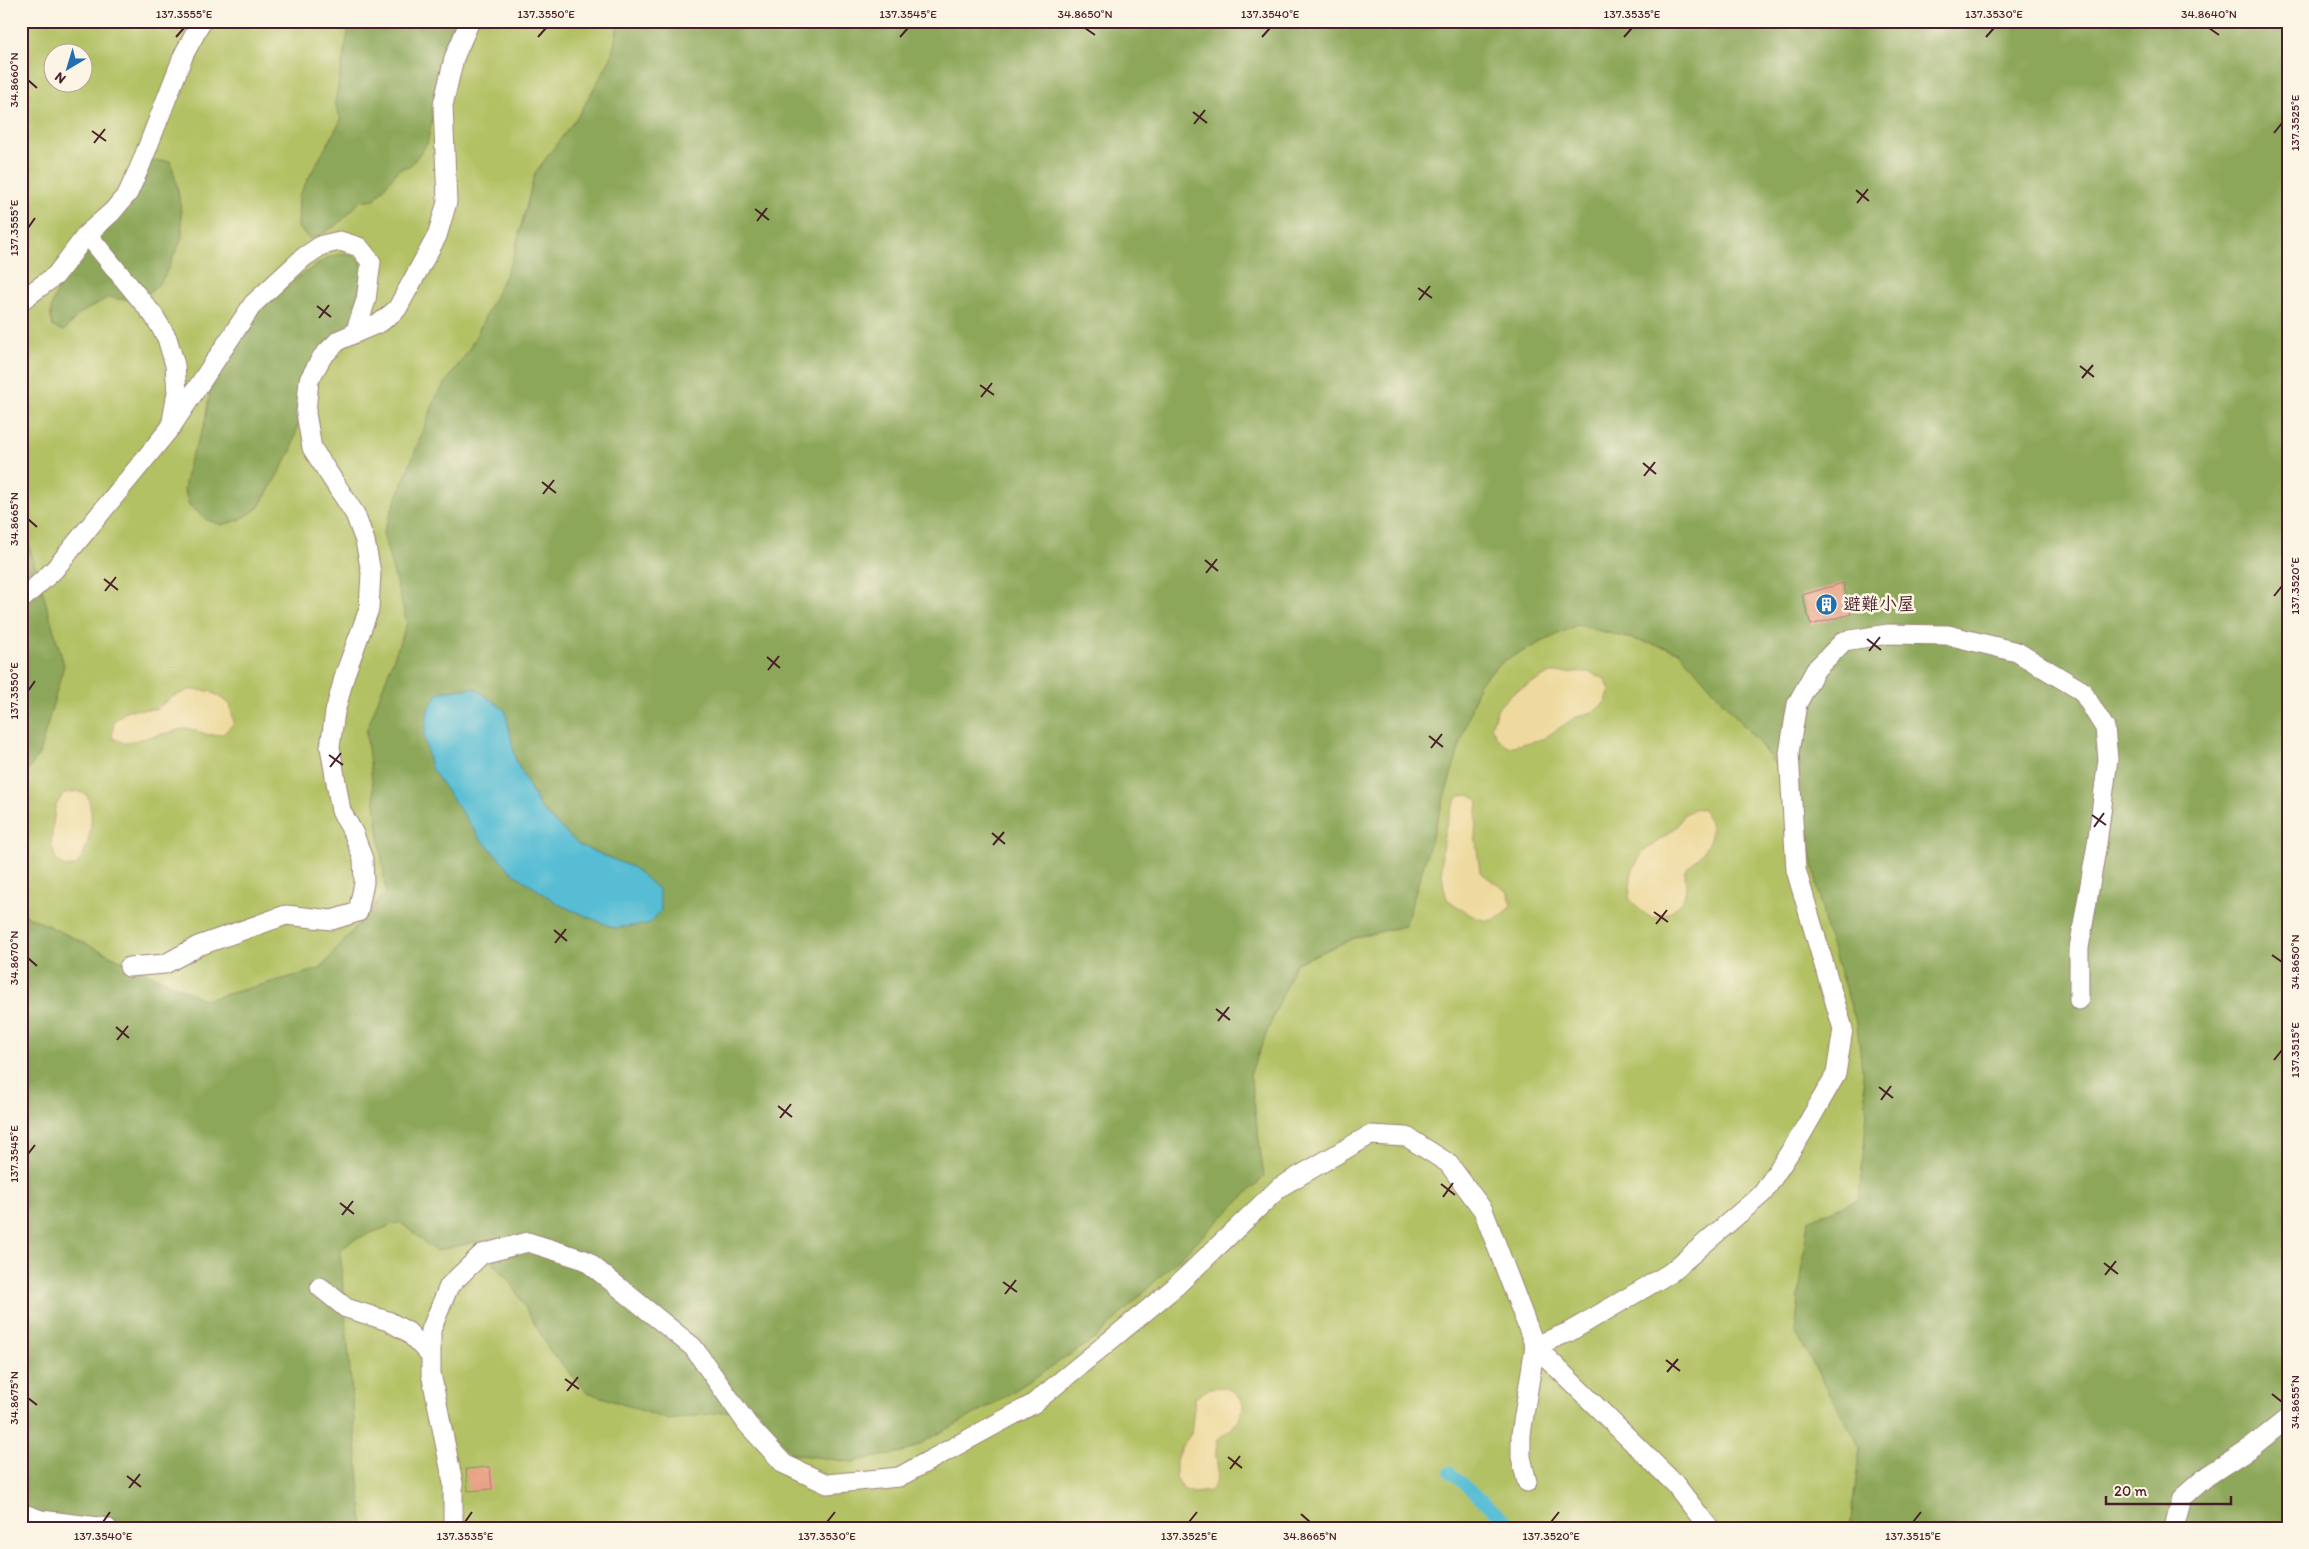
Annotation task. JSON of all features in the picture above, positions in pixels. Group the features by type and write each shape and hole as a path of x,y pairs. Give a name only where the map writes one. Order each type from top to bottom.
{"lane":[{"path":"22,300 56,275 87,234 112,212 128,193 184,54 202,21"},
{"path":"129,967 165,964 198,946 286,915 332,920 358,912 364,884 363,860 354,834 340,811 330,747 335,712 345,674 369,609 371,572 365,541 355,514 312,448 306,413 309,380 322,357 339,340 381,322 397,309 437,236 447,202 443,105 454,58 470,21"},
{"path":"87,234 154,316 167,338 175,365 177,392 172,427"},
{"path":"21,600 54,570 172,427 253,304 304,257 322,245 340,241 359,247 371,262 366,300 355,333"},
{"path":"1535,1346 1569,1332 1670,1273 1764,1193 1801,1135 1836,1074 1843,1029 1796,870 1789,753 1796,704 1816,669 1844,641 1888,634 1948,635 2017,652 2082,691 2105,728 2108,759 2097,844 2079,948 2079,1000"},
{"path":"454,1528 453,1483 430,1374 431,1330 449,1286 482,1254 528,1242 585,1260 693,1347 748,1425 784,1464 827,1484 899,1477 1033,1404 1175,1287 1280,1187 1370,1135 1408,1137 1448,1163 1483,1210 1535,1346 1675,1484 1709,1528"},
{"path":"320,1287 346,1308 388,1321 408,1332 430,1355"},
{"path":"1527,1482 1521,1457 1521,1434 1535,1346"},
{"path":"2174,1528 2182,1498 2207,1476 2253,1446 2288,1418"},
{"path":"21,1514 41,1520 107,1528"}],"green space":[{"path":"21,21 1061,21 1892,587 2288,1528 21,1528"},
{"path":"350,21 461,21 448,48 427,144 410,166 399,169 375,199 360,201 338,224 310,239 298,228 299,195 341,120 335,102"},
{"path":"619,21 2288,21 2288,1528 1850,1528 1860,1447 1795,1332 1808,1220 1859,1199 1867,1114 1857,1025 1826,929 1800,798 1759,743 1679,651 1577,625 1505,660 1479,683 1405,926 1357,937 1295,964 1250,1074 1264,1177 1096,1338 995,1403 907,1451 852,1462 792,1454 756,1407 669,1420 587,1392 550,1351 512,1284 475,1242 435,1251 400,1222 353,1240 340,1251 363,1528 21,1528 21,913 205,1000 320,969 386,892 366,732 407,623 383,533 437,395 469,350 512,261 535,173 580,113 611,58"},
{"path":"151,161 170,161 180,206 181,239 164,276 158,285 142,297 122,299 109,297 79,314 64,331 53,327 51,312 55,297 64,278 93,235"},
{"path":"345,253 360,259 364,272 351,321 321,348 302,380 298,424 291,451 258,508 240,520 222,525 207,520 189,505 184,489 190,459 204,427 211,386 265,300 327,258"},
{"path":"21,518 64,665 39,754 21,782"}],"sand":[{"path":"1589,672 1605,679 1610,690 1606,702 1595,711 1574,718 1543,739 1509,747 1498,739 1491,727 1497,709 1512,693 1551,673"},
{"path":"189,690 210,691 230,704 234,723 223,734 209,735 187,728 125,743 112,738 114,721 128,710 156,709 172,697"},
{"path":"78,791 87,795 90,804 90,832 85,850 76,866 65,867 56,860 51,844 55,807 64,793"},
{"path":"1469,795 1478,800 1475,834 1480,872 1509,893 1511,905 1496,919 1480,919 1463,910 1447,899 1444,887 1442,846 1448,819 1459,796"},
{"path":"1696,808 1703,810 1710,824 1711,836 1709,841 1697,859 1686,870 1685,893 1679,904 1670,912 1652,918 1641,911 1629,898 1632,871 1643,852 1676,828 1683,815"},
{"path":"1223,1387 1232,1390 1238,1395 1243,1405 1243,1411 1236,1423 1218,1441 1216,1457 1218,1473 1215,1484 1210,1491 1193,1493 1183,1489 1176,1477 1176,1460 1181,1447 1191,1434 1195,1398 1210,1388"}],"water":[{"path":"474,688 505,710 516,761 541,809 579,845 634,868 659,890 661,911 649,924 614,928 560,905 513,873 479,837 431,768 424,737 428,709 440,692"}],"building":[{"name":"避難小屋","path":"1843,583 1851,614 1811,625 1802,595"},
{"path":"490,1467 492,1489 468,1491 466,1469"}],"waterway":[{"path":"1450,1472 1514,1528"}],"place":[{"name":"避難小屋","path":"1827,604"}]}
